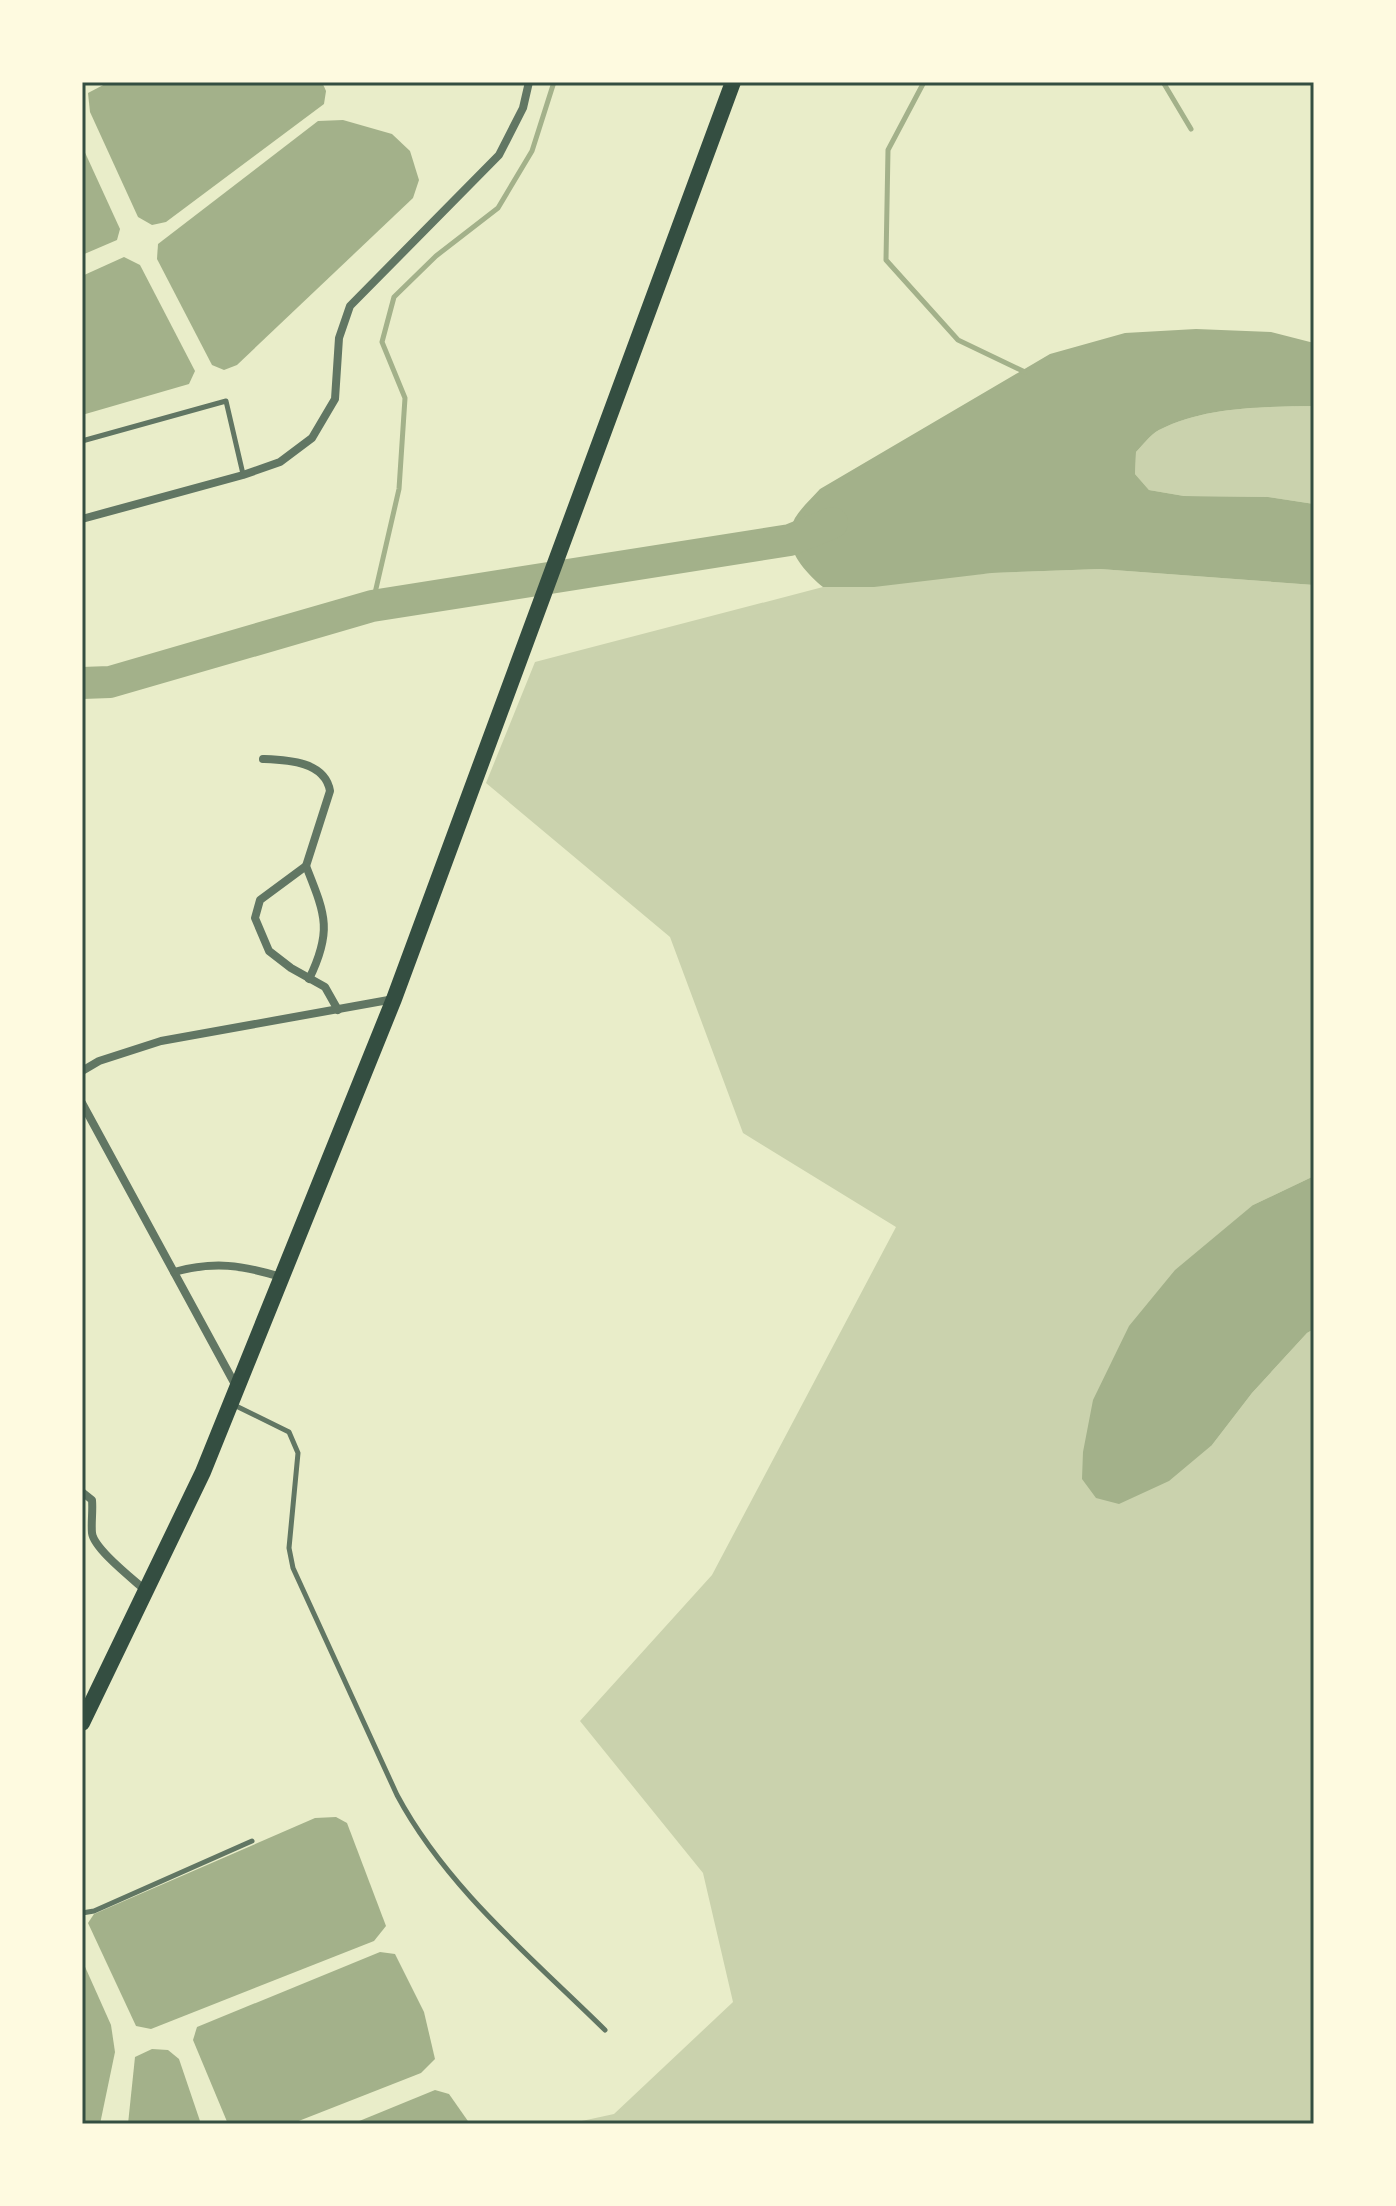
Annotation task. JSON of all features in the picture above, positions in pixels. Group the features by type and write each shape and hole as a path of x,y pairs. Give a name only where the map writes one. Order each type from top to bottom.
{"highway":[{"path":"82,1723 203,1472 394,999 729,84"}],"street":[{"path":"82,519 280,462 312,438 335,399 339,338 350,306 499,155 523,108 529,82"},
{"path":"263,759 296,760 318,772 329,785 330,791 306,866 326,928 320,958 309,979"},
{"path":"306,866 260,900 255,918 269,951 325,987 338,1010"},
{"path":"82,1071 99,1061 161,1041 394,999"},
{"path":"82,1103 174,1272 234,1396"},
{"path":"174,1272 199,1265 231,1265 281,1277"},
{"path":"82,1492 92,1500 92,1534 99,1548 146,1591"}],"lane":[{"path":"82,441 226,401 243,475"},
{"path":"234,1396 289,1432 295,1442 298,1453 289,1548 293,1568 413,1826 475,1902 605,2030"},
{"path":"82,1913 252,1841"}],"shaded area":[{"path":"109,82 322,82 326,91 324,104 166,222 152,225 138,217 90,112 88,93"},
{"path":"343,120 392,134 410,151 419,180 413,198 237,365 224,370 212,365 157,259 158,244 318,121"},
{"path":"82,146 120,229 117,240 82,255"},
{"path":"124,257 140,265 195,371 189,384 82,415 82,276"},
{"path":"1196,329 1271,332 1314,343 1314,406 1235,409 1177,422 1156,432 1136,452 1135,474 1149,490 1184,496 1268,497 1314,504 1314,585 1100,569 992,573 874,587 823,587 796,557 790,538 791,528 797,514 820,489 1050,354 1125,333"},
{"path":"1314,406 1314,504 1268,497 1184,496 1149,490 1135,474 1136,452 1156,432 1177,422 1235,409"},
{"path":"1100,569 1314,585 1314,1176 1253,1205 1212,1445 1252,1393 1314,1329 1314,2124 568,2124 614,2114 733,2002 703,1873 580,1721 712,1575 896,1227 743,1133 670,937 486,783 535,662 823,587 992,573"},
{"path":"1314,1176 1314,1329 1252,1393 1212,1445 1169,1481 1119,1504 1096,1498 1082,1479 1083,1452 1093,1400 1129,1326 1175,1270 1253,1205"},
{"path":"336,1817 347,1823 386,1926 374,1941 151,2029 136,2026 88,1923 94,1914 315,1818"},
{"path":"380,1952 395,1954 424,2012 435,2059 421,2073 291,2124 228,2124 193,2040 197,2027"},
{"path":"82,1960 111,2025 115,2052 100,2124 82,2124"},
{"path":"152,2049 168,2050 179,2059 201,2124 128,2124 135,2057"},
{"path":"435,2090 449,2094 470,2124 352,2124"}],"waterway":[{"path":"372,606 399,489 405,398 382,342 394,297 436,256 498,208 532,151 554,82"},
{"path":"924,82 888,150 886,260 958,340 1025,372"},
{"path":"1163,82 1191,129"},
{"path":"82,683 110,682 372,606 790,540 832,523"}]}
